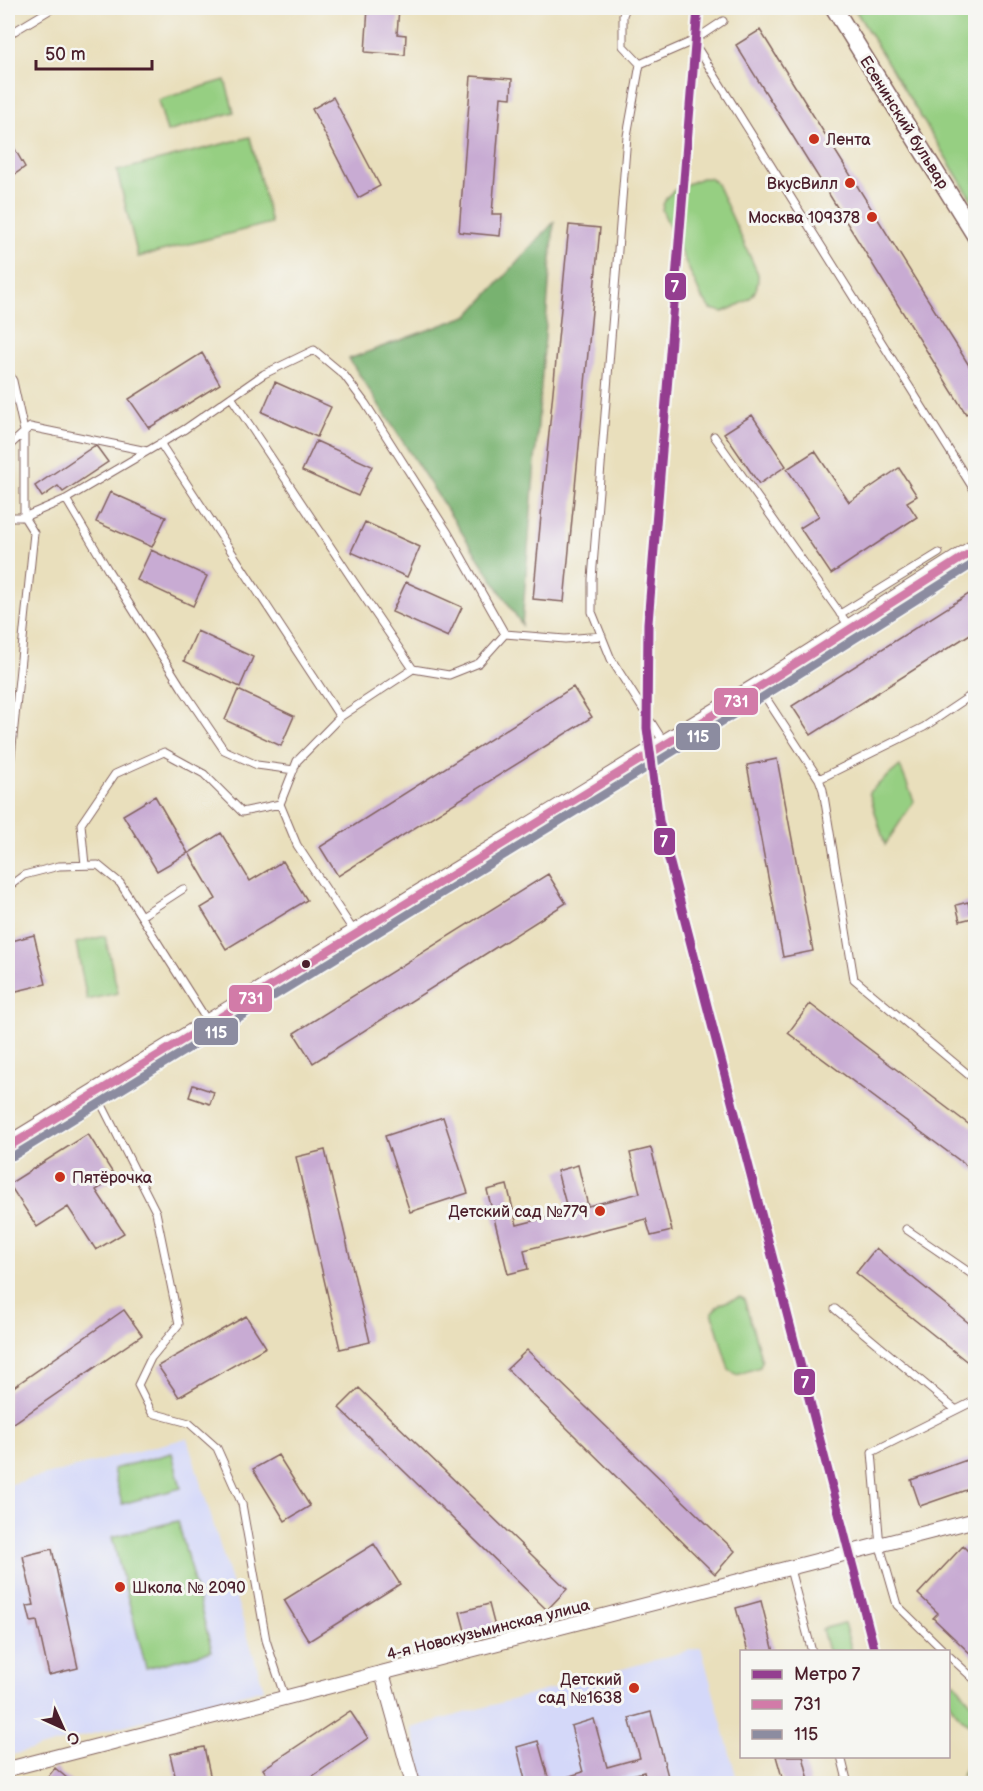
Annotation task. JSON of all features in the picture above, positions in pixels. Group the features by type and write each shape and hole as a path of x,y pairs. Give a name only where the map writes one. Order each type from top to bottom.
{"main road":[{"path":"8,1147 759,687 845,621 975,549"}],"street":[{"name":"Есенинский бульвар","path":"834,8 975,237"},
{"name":"4-я Новокузьминская улица","path":"8,1769 975,1520"},
{"path":"382,1673 413,1784"}],"lane":[{"path":"8,35 52,8"},
{"path":"626,8 623,15 623,46 640,64"},
{"path":"640,64 693,40 723,21"},
{"path":"693,40 975,493"},
{"path":"640,64 627,136 591,612 611,659 665,744"},
{"path":"8,517 24,517 66,499 160,443 264,374 314,350 344,375 365,403 448,533 505,634"},
{"path":"8,372 13,381 24,431 24,517 34,533 8,785"},
{"path":"231,397 413,669"},
{"path":"8,447 30,427 147,451"},
{"path":"714,436 845,621 939,553"},
{"path":"160,443 340,717"},
{"path":"66,499 224,750 257,765 294,770"},
{"path":"505,634 565,639 602,636"},
{"path":"355,934 297,845 280,804 297,761 340,717 413,669 449,675 479,663 505,634"},
{"path":"759,687 819,779 823,790 854,979 975,1081"},
{"path":"819,779 924,727 974,697"},
{"path":"85,865 81,824 115,774 164,752 204,774 242,812 280,804"},
{"path":"8,887 24,875 59,866 98,865 120,883 209,1024"},
{"path":"141,916 183,889"},
{"path":"96,1093 156,1212 179,1324 151,1358 138,1385 152,1413 189,1423 217,1448 242,1504 266,1640 285,1698"},
{"path":"906,1229 975,1277"},
{"path":"835,1309 956,1410"},
{"path":"943,1650 897,1605 880,1546 872,1452 975,1400"},
{"path":"790,1569 811,1650"},
{"path":"950,1657 975,1681"},
{"path":"842,1758 848,1784"}],"shaded area":[{"name":"Школа № 2090","path":"187,1438 264,1689 8,1756 8,1485"},
{"name":"Детский сад №1638","path":"701,1647 738,1783 425,1783 411,1728"}],"green space":[{"path":"854,8 969,8 976,18 975,205"},
{"path":"225,80 234,112 167,132 158,100"},
{"path":"250,137 271,223 138,257 117,171"},
{"path":"702,178 710,178 717,184 758,274 758,283 753,295 723,312 711,309 702,298 662,210 671,193"},
{"path":"554,222 522,625 349,359 469,315"},
{"path":"900,766 914,801 885,845 869,792"},
{"path":"105,936 118,993 87,1000 76,943"},
{"path":"740,1297 744,1299 762,1361 760,1367 737,1375 729,1370 712,1312 720,1304"},
{"path":"172,1453 181,1488 122,1504 113,1469"},
{"path":"178,1521 212,1651 146,1668 112,1537"},
{"path":"844,1623 852,1650 828,1650 822,1629"},
{"path":"954,1682 975,1707 975,1730 952,1707 950,1687"},
{"path":"975,1745 975,1768 962,1776"}],"building":[{"path":"368,8 399,8 397,34 406,35 405,55 365,52"},
{"path":"760,30 975,375 975,408 966,414 736,45"},
{"path":"471,76 512,79 511,98 501,97 492,214 502,214 500,236 459,232"},
{"path":"333,97 380,186 358,198 312,109"},
{"path":"8,137 25,167 8,179"},
{"path":"569,225 600,228 564,602 533,599"},
{"path":"202,353 220,384 149,428 129,399"},
{"path":"275,382 331,407 317,437 262,412"},
{"path":"752,415 786,466 759,484 724,433"},
{"path":"316,441 372,466 358,496 302,471"},
{"path":"94,446 108,462 63,492 58,486 42,497 35,486"},
{"path":"815,451 849,502 899,468 917,496 907,502 917,517 831,574 800,528 819,516 787,469"},
{"path":"110,492 166,517 152,547 96,522"},
{"path":"365,522 420,547 407,577 351,552"},
{"path":"151,550 207,576 193,606 137,580"},
{"path":"406,582 462,607 448,637 392,612"},
{"path":"975,590 975,631 811,735 792,706"},
{"path":"197,631 253,657 240,687 184,661"},
{"path":"573,687 592,717 338,876 320,847"},
{"path":"238,690 294,716 281,746 225,720"},
{"path":"777,759 813,951 783,957 747,765"},
{"path":"155,796 188,853 157,871 123,815"},
{"path":"221,833 250,881 283,861 307,900 226,949 201,908 216,899 189,853"},
{"path":"548,874 566,903 313,1063 294,1033"},
{"path":"968,902 972,918 960,921 956,905"},
{"path":"34,935 46,984 8,993 8,942"},
{"path":"810,1004 975,1129 975,1172 788,1033"},
{"path":"193,1085 214,1092 210,1104 189,1097"},
{"path":"443,1117 468,1193 410,1212 385,1136"},
{"path":"88,1134 116,1178 96,1190 124,1233 96,1250 68,1207 37,1227 9,1184"},
{"name":"Детский сад №779","path":"651,1148 672,1231 651,1236 646,1219 524,1250 528,1269 508,1274 487,1190 507,1185 517,1225 568,1212 557,1171 578,1165 588,1206 640,1193 630,1153"},
{"path":"325,1150 370,1342 340,1349 296,1157"},
{"path":"876,1248 975,1328 975,1368 856,1273"},
{"path":"124,1310 142,1335 8,1427 8,1391"},
{"path":"246,1316 266,1347 179,1397 158,1366"},
{"path":"527,1350 735,1551 715,1574 507,1369"},
{"path":"359,1388 567,1589 547,1610 339,1408"},
{"path":"278,1455 310,1506 285,1521 253,1469"},
{"path":"975,1457 975,1487 920,1506 911,1480"},
{"path":"374,1544 400,1584 309,1641 284,1600"},
{"path":"963,1546 975,1558 975,1658 933,1618 938,1613 918,1594"},
{"path":"52,1549 78,1668 49,1675 37,1621 31,1622 27,1606 34,1605 23,1556"},
{"path":"761,1601 773,1650 747,1650 736,1608"},
{"path":"489,1604 496,1631 467,1638 460,1612"},
{"path":"350,1711 368,1738 301,1784 273,1784 263,1769"},
{"path":"651,1712 670,1784 647,1784 644,1772 608,1781 609,1784 557,1784 557,1780 583,1772 571,1726 594,1719 607,1767 640,1758 629,1718"},
{"path":"538,1741 550,1784 526,1784 517,1747"},
{"path":"204,1747 212,1784 177,1784 170,1754"},
{"path":"777,1758 804,1758 810,1784 784,1784"},
{"path":"55,1768 74,1784 42,1784"}],"metro line":[{"name":"7","path":"698,8 648,623 647,728 659,821 874,1650"}],"transit line":[{"name":"731","path":"8,1147 759,687 976,549"},
{"name":"115","path":"13,1156 764,696 976,562"}],"place":[{"name":"Лента","path":"814,139"},
{"name":"ВкусВилл","path":"850,183"},
{"name":"Москва 109378","path":"872,217"},
{"name":"Пятёрочка","path":"60,1177"},
{"name":"Детский сад №779","path":"600,1211"},
{"name":"Школа № 2090","path":"120,1587"},
{"name":"Детский сад №1638","path":"634,1688"}]}
